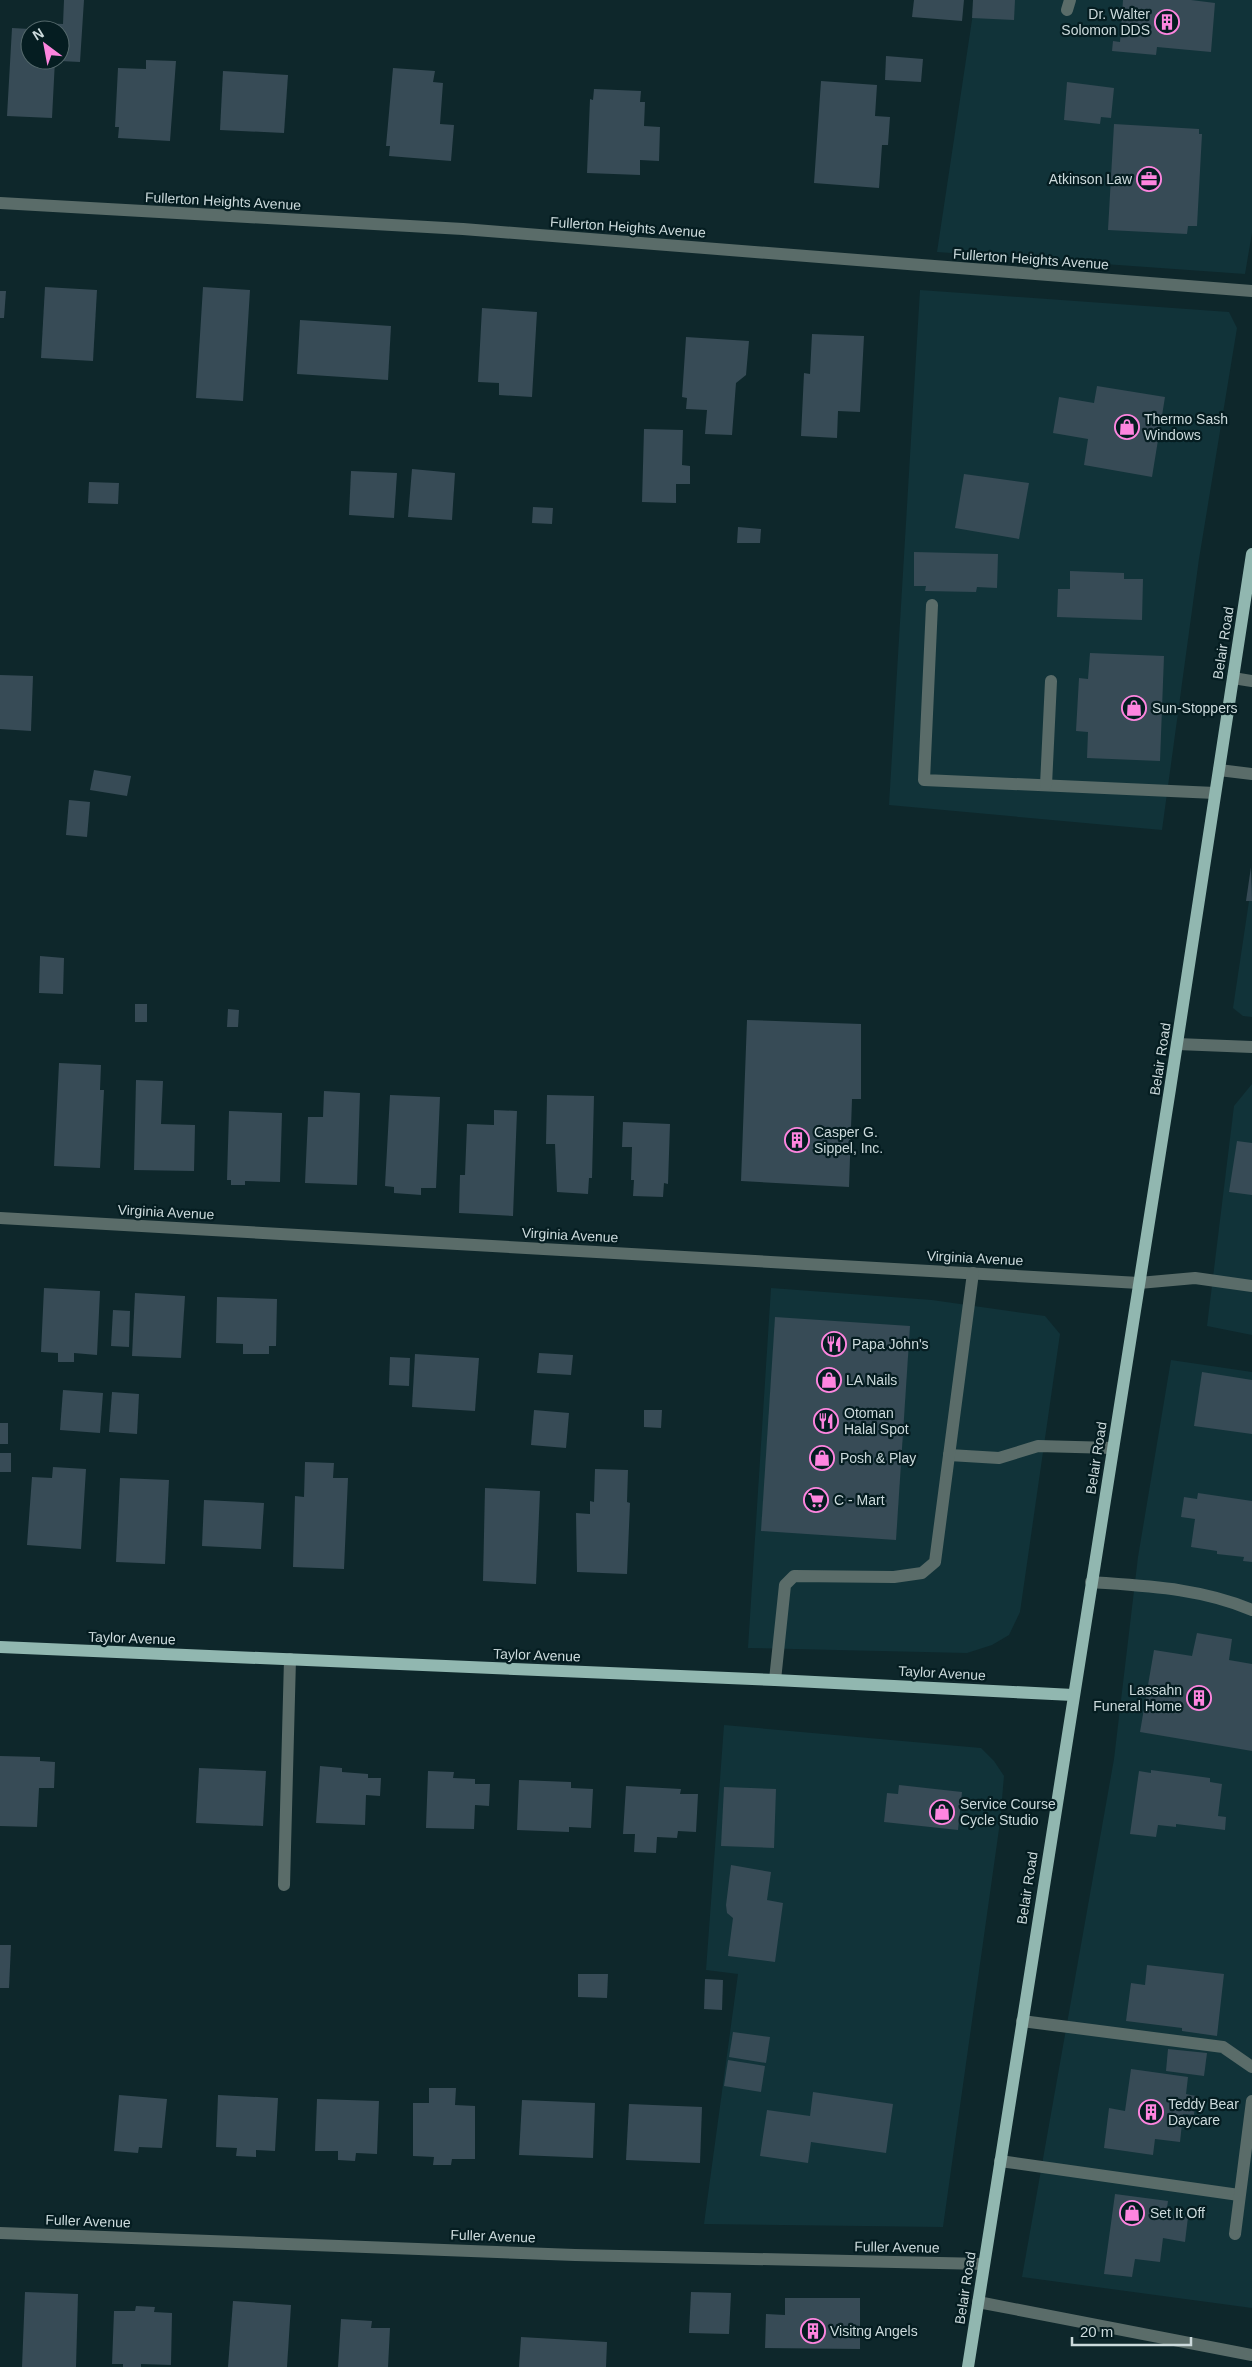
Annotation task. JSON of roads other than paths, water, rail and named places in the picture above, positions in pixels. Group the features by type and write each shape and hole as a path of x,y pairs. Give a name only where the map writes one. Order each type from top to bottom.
{"main road":[{"name":"Belair Road","path":"968,2367 1177,1044 1252,554"},
{"name":"Taylor Avenue","path":"0,1647 775,1680 1073,1695"}],"street":[{"name":"Fullerton Heights Avenue","path":"0,203 463,229 1252,292"},
{"path":"932,605 924,780 1216,793"},
{"path":"1233,678 1252,681"},
{"path":"1046,785 1051,681"},
{"path":"1219,770 1252,774"},
{"path":"1177,1044 1252,1047"},
{"name":"Virginia Avenue","path":"0,1218 1139,1283 1195,1278 1252,1286"},
{"path":"775,1680 786,1585 794,1576 894,1577 922,1573 935,1562 973,1273"},
{"path":"949,1456 999,1458 1038,1446 1113,1448"},
{"path":"1091,1582 1171,1588 1228,1599 1252,1610"},
{"path":"284,1885 290,1659"},
{"path":"1022,2021 1223,2047 1252,2067"},
{"path":"1235,2234 1252,2101"},
{"path":"1000,2161 1239,2195"},
{"name":"Fuller Avenue","path":"0,2233 576,2254 984,2264"},
{"path":"978,2302 1252,2355"}],"place":[{"name":"Dr. Walter Solomon DDS","path":"1167,22"},
{"name":"Atkinson Law","path":"1149,179"},
{"name":"Thermo Sash Windows","path":"1127,427"},
{"name":"Sun-Stoppers","path":"1134,708"},
{"name":"Casper G. Sippel, Inc.","path":"797,1140"},
{"name":"Papa John's","path":"834,1344"},
{"name":"LA Nails","path":"829,1380"},
{"name":"Otoman Halal Spot","path":"826,1421"},
{"name":"Posh & Play","path":"822,1458"},
{"name":"C - Mart","path":"816,1500"},
{"name":"Lassahn Funeral Home","path":"1199,1698"},
{"name":"Service Course Cycle Studio","path":"942,1812"},
{"name":"Teddy Bear Daycare","path":"1151,2112"},
{"name":"Set It Off","path":"1132,2213"},
{"name":"Visitng Angels","path":"813,2331"}]}
